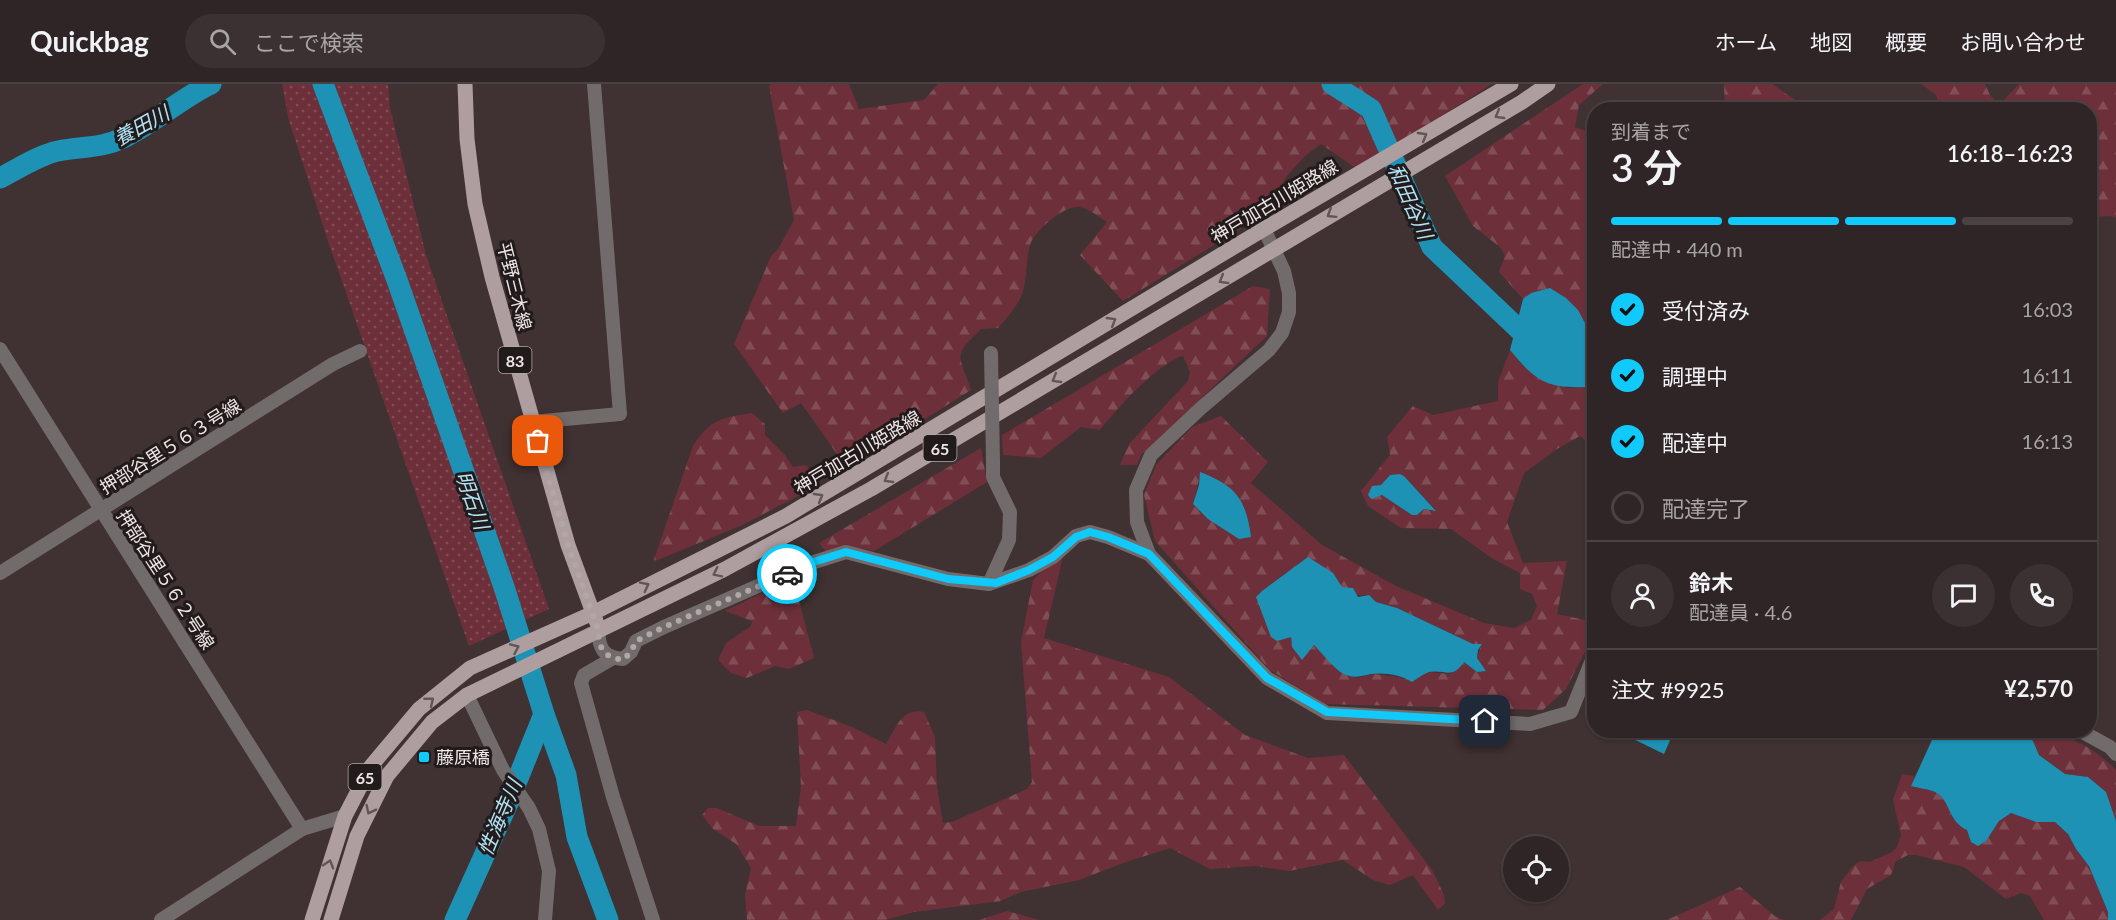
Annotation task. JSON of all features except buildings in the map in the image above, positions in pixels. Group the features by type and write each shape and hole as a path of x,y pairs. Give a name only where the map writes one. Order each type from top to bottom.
{"main road":[{"name":"平野三木線","path":"465,84 467,139 475,204 492,277 568,545 598,629"},
{"name":"神戸加古川姫路線","path":"312,920 345,816 371,766 419,709 470,668 593,613 786,516 1264,229 1511,84"},
{"name":"神戸加古川姫路線","path":"331,920 357,836 387,776 432,722 472,692 725,569 871,489 1522,102 1548,84"}],"street":[{"path":"532,422 621,414 594,84"},
{"path":"1264,229 1284,271 1289,293 1289,312 1282,333 1269,350 1201,408 1151,455 1136,490 1137,522 1149,554 1267,678 1327,712 1530,724 1571,712 1587,672"},
{"name":"押部谷里５６２号線","path":"0,349 302,829"},
{"name":"押部谷里５６３号線","path":"0,573 333,364 360,351"},
{"path":"989,584 1008,540 1010,512 993,477 991,353"},
{"path":"598,629 599,644 605,653 623,660 631,652 636,641 664,627 810,563 846,552 948,579 989,584 1029,570 1053,557 1076,537 1090,532 1149,554"},
{"path":"613,658 584,675 581,683 613,797 653,920"},
{"path":"472,692 503,770 529,808 539,829 549,872 545,920"},
{"path":"2094,738 2110,747 2116,754"},
{"path":"161,920 302,829 345,816"}],"green space":[{"path":"282,84 388,84 390,108 426,255 549,609 469,646 328,241 289,121"},
{"path":"771,84 849,84 859,109 924,100 938,84 1492,84 1357,169 1321,144 1305,156 1286,177 1264,214 1123,301 1080,255 1107,222 1079,207 1073,207 1058,214 1043,226 1030,245 1023,293 1015,307 998,328 981,329 962,351 961,362 971,390 847,468 801,403 783,413 734,344 771,256 778,249 794,220 769,86"},
{"path":"1583,84 1603,84 1579,105 1575,127 1587,131 1587,327 1578,311 1531,293 1523,299 1499,272 1505,256 1501,248 1473,226 1445,176"},
{"path":"1724,84 1772,84 1798,102 1725,102"},
{"path":"1921,84 1985,84 1996,102 1938,102 1936,95"},
{"path":"2019,84 2116,84 2116,218 2097,216 2097,102 2002,102"},
{"path":"1253,286 1270,289 1267,336 1141,455 1137,465 1120,465 1129,444 1188,381 1190,372 1183,356 1162,367 1150,377 1116,410 1100,430 1081,427 1041,458 1003,455 1002,435"},
{"path":"1510,350 1522,365 1567,388 1587,387 1587,442 1580,436 1557,449 1524,473 1507,522 1523,563 1567,561 1557,614 1587,620 1587,648 1566,689 1543,710 1325,704 1270,670 1155,541 1144,495 1156,465 1192,427 1221,416 1268,462 1251,483 1322,545 1396,586 1484,623 1514,628 1531,620 1537,606 1532,594 1520,589 1520,573 1493,559 1451,529 1401,528 1368,506 1361,491 1390,455 1387,437 1413,406 1433,415 1498,401 1498,382","holes":["1201,472 1208,519 1193,505","1390,475 1404,476 1436,510 1424,509 1417,515 1412,515 1382,495 1377,496 1381,485","1287,572 1338,582 1352,593 1369,595 1376,602 1397,608 1473,644 1481,645 1477,658 1486,671 1477,672 1464,662 1450,674 1427,672 1412,682 1393,676 1374,674 1357,678 1338,671 1314,645 1302,659 1292,647 1291,637 1265,617 1257,597"]},
{"path":"752,413 765,424 765,435 793,467 806,465 815,477 814,488 740,526 653,562 693,446 705,430 718,421"},
{"path":"981,448 987,482 874,551 847,546 827,553 819,543"},
{"path":"1065,548 1044,638 1169,677 1245,735 1308,758 1344,755 1432,870 1444,895 1445,903 1438,910 1413,875 1390,885 1373,880 1343,860 1290,871 1255,866 1210,869 1170,848 1079,880 1021,892 1001,901 914,912 885,920 747,920 745,895 751,868 736,844 713,829 702,815 708,808 717,808 759,826 796,826 801,787 797,712 807,710 852,727 886,744 900,720 916,711 924,712 935,737 937,787 943,823 952,822 1027,789 1032,782 1021,642 1033,580"},
{"path":"793,578 814,658 789,669 775,666 747,678 731,673 718,660 726,643 751,626 752,621 725,611"},
{"path":"2028,738 2071,739 2094,752 2116,770 2116,821 2106,792 2088,777 2065,774 2039,755 2033,741"},
{"path":"1902,774 1915,776 1911,786 1935,792 1940,796 1952,816 1967,830 1971,842 1986,841 1999,821 2011,813 2036,822 2055,822 2068,834 2089,865 2108,912 2108,920 2044,920 2030,896 2021,893 2006,899 1964,867 1908,855 1896,861 1891,875 1867,889 1851,920 1820,920 1834,909 1841,882 1853,866 1860,861 1870,862 1892,852 1897,847 1901,835 1893,800"},
{"path":"1740,887 1776,917 1785,920 1667,920"},
{"path":"1007,911 1040,920 979,920"}],"water":[{"path":"1550,288 1566,298 1578,310 1587,327 1587,387 1565,387 1546,382 1529,371 1510,350 1523,299 1531,293"},
{"path":"1200,472 1222,483 1237,496 1246,513 1251,537 1239,539 1208,519 1193,504 1199,485"},
{"path":"1400,474 1436,511 1424,509 1417,515 1412,515 1382,495 1371,499 1368,495 1372,486 1381,485 1390,475"},
{"path":"1308,557 1333,573 1342,587 1353,588 1358,597 1369,595 1376,602 1397,608 1473,644 1482,644 1477,658 1486,671 1477,672 1464,662 1456,671 1429,672 1412,682 1387,674 1351,676 1337,669 1314,645 1302,660 1292,647 1291,637 1277,641 1271,637 1256,597"},
{"path":"1631,738 1671,738 1664,754"},
{"path":"1933,738 2030,738 2039,755 2065,774 2088,777 2106,792 2116,821 2116,920 2108,920 2108,912 2089,866 2068,834 2055,822 2036,822 2011,813 1999,821 1986,841 1978,846 1971,842 1967,830 1952,816 1940,796 1935,792 1911,786"}],"waterway":[{"name":"養田川","path":"0,178 51,153 100,145 125,137 211,84"},
{"name":"明石川","path":"323,84 397,280 504,587 566,775 577,837 608,920"},
{"name":"和田谷川","path":"1332,84 1371,109 1432,247 1528,338 1538,344"},
{"name":"性海寺川","path":"455,920 508,803 544,714"}],"way so far":[{"path":"538,441 568,545 598,629 599,644 605,653 613,658 623,660 631,652 636,641 787,574"}],"place":[{"name":"藤原橋","path":"424,757"}],"route":[{"path":"787,574 810,563 846,552 948,579 989,584 1029,570 1053,557 1076,537 1090,532 1149,554 1267,678 1327,712 1485,721"}]}
